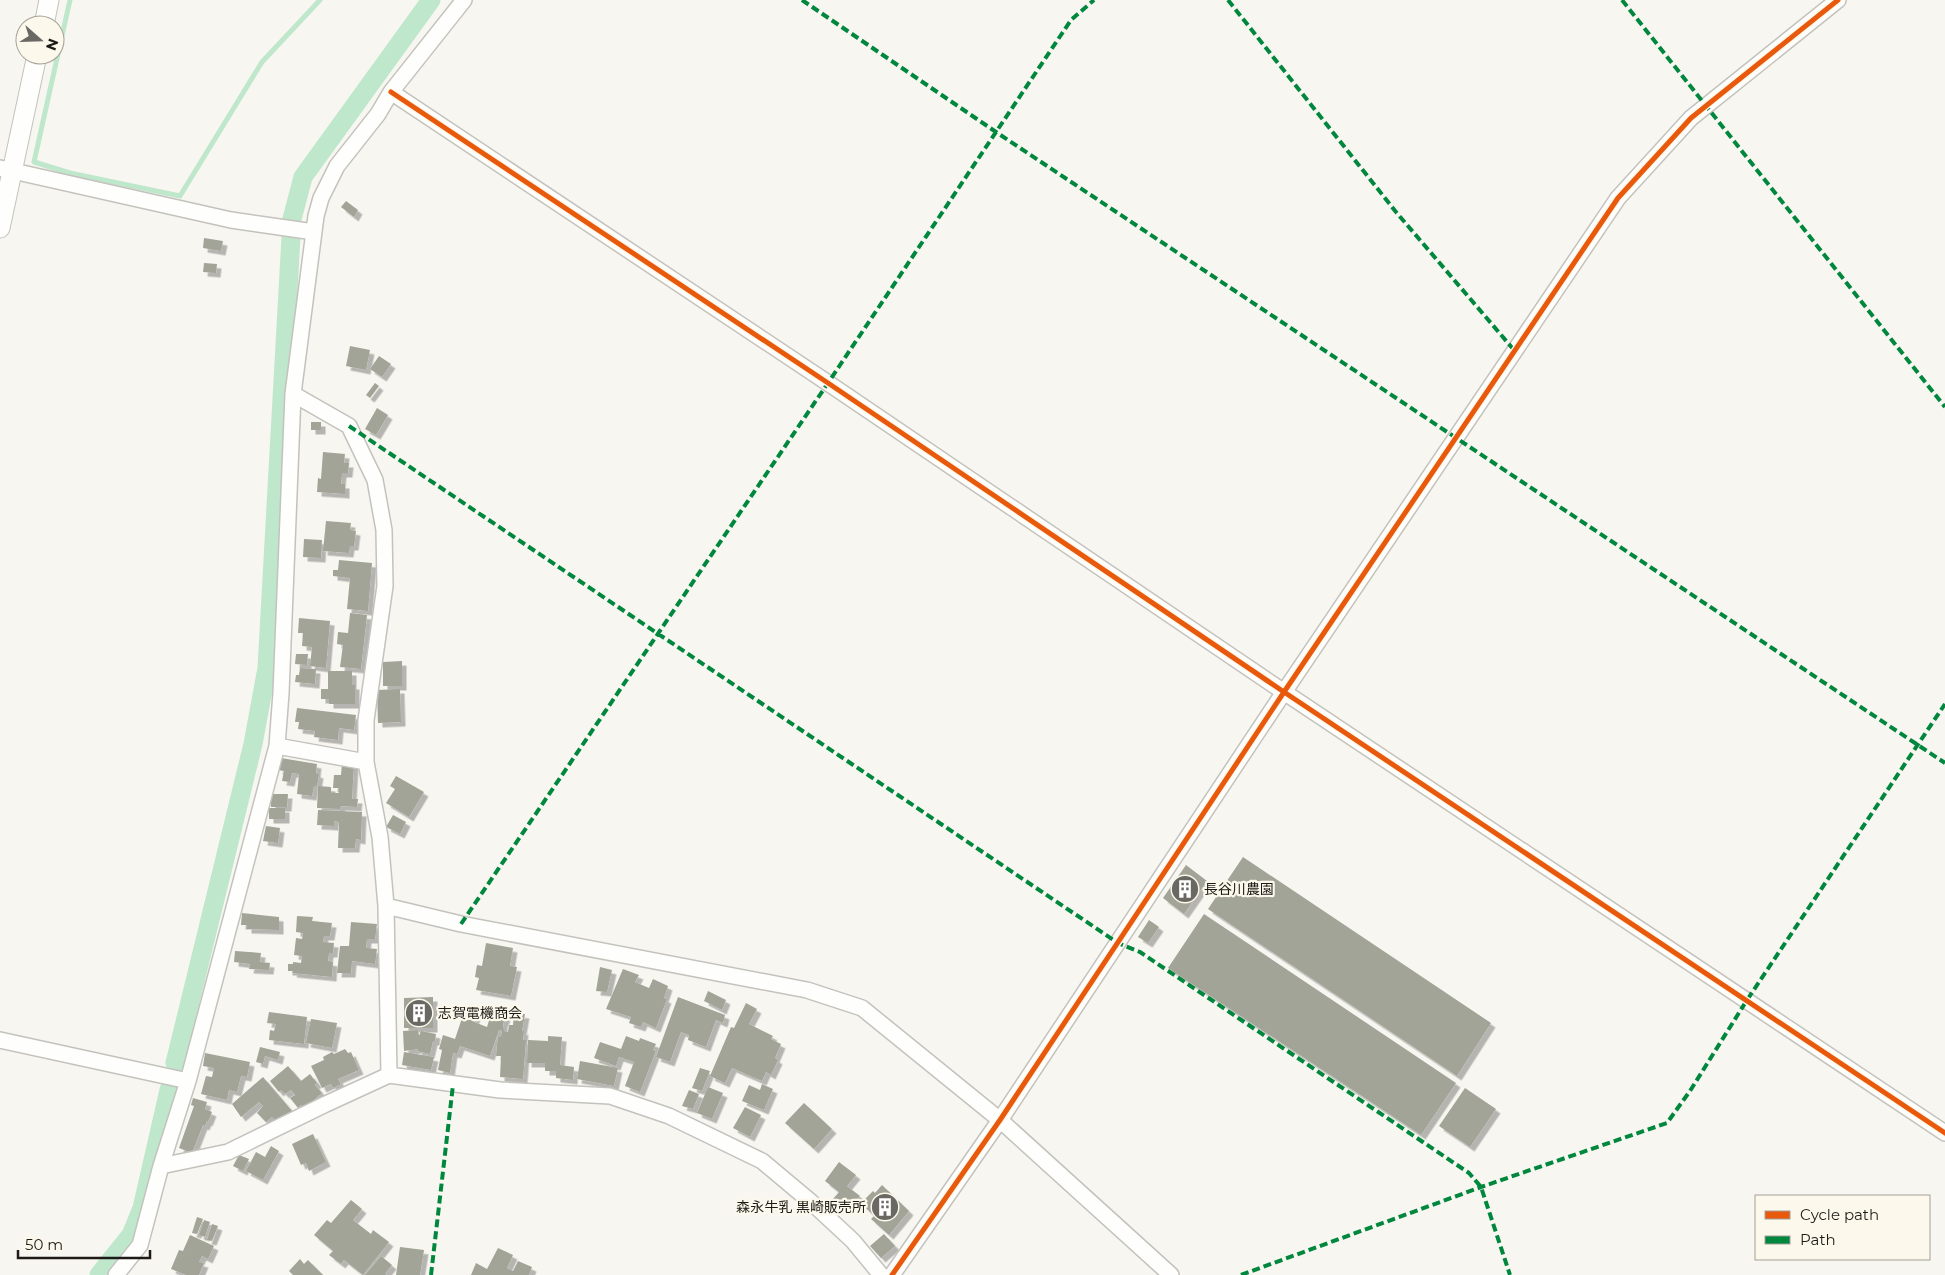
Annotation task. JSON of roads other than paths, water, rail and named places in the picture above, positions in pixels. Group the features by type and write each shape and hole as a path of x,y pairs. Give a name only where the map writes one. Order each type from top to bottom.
{"street":[{"path":"46,15 49,0"},
{"path":"116,1275 140,1245 161,1166 188,1081 278,746 293,394 316,216 321,198 337,166 378,114 391,92 464,0"},
{"path":"892,1275 1000,1120 1284,692 1618,198 1691,118 1838,0"},
{"path":"0,228 6,169 34,65"},
{"path":"391,92 1945,1133"},
{"path":"6,169 231,220 314,232"},
{"path":"293,394 349,426 375,480 384,530 385,586 366,720 366,762 380,837 386,906 390,1075"},
{"path":"278,746 366,762"},
{"path":"386,906 461,924 807,990 862,1008 1000,1120 1171,1275"},
{"path":"0,1040 188,1081"},
{"path":"161,1166 228,1152 390,1075 500,1090 610,1096 669,1116 762,1161 811,1202 853,1241 881,1275"}],"waterway":[{"path":"70,0 34,162 70,173 180,196 262,62 320,0"},
{"path":"175,1063 253,744 267,668 292,219 303,177 431,0"},
{"path":"99,1275 131,1235 142,1208 169,1090"}],"place":[{"name":"長谷川農園","path":"1185,889"},
{"name":"志賀電機商会","path":"419,1013"},
{"name":"森永牛乳 黒崎販売所","path":"885,1207"}]}
